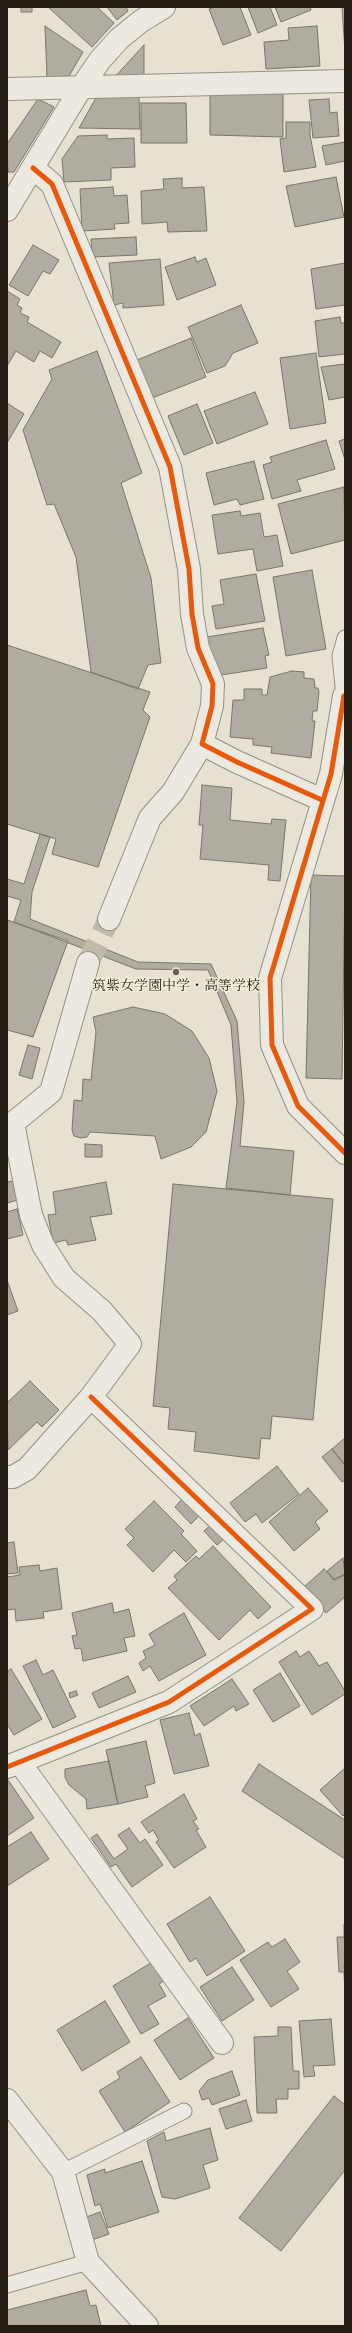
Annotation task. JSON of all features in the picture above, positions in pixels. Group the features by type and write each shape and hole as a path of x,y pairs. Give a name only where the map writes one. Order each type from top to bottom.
{"street":[{"path":"7,210 81,88 119,39 141,21 164,7"},
{"path":"7,89 345,81"},
{"path":"32,168 52,184 170,467 189,569 192,614 198,648 213,684 212,706 202,744 173,792 150,818 109,919"},
{"path":"344,696 331,774 270,978 272,1045 298,1106 345,1153"},
{"path":"202,744 237,762 322,800"},
{"path":"7,1477 13,1477 27,1469 91,1398 130,1344 102,1311 64,1278 43,1245 31,1215 10,1123 51,1092 88,963"},
{"path":"91,1398 312,1609 169,1702 14,1765 222,2043"},
{"path":"7,2100 63,2172 88,2262 147,2326"}],"lane":[{"path":"344,696 340,656 345,638"},
{"path":"63,2172 184,2111"},
{"path":"7,2285 88,2262"}],"building":[{"path":"21,7 32,7 32,12 21,12"},
{"path":"48,7 97,7 114,23 92,47"},
{"path":"107,7 126,7 128,11 117,20"},
{"path":"215,7 240,7 251,35 223,45 209,9"},
{"path":"248,7 270,7 277,25 258,33"},
{"path":"275,7 310,7 311,10 281,22"},
{"path":"342,7 345,7 345,52"},
{"path":"45,26 83,52 69,76 47,78"},
{"path":"317,26 320,66 266,69 264,42 289,40 288,28"},
{"path":"144,45 144,79 113,79"},
{"path":"210,90 283,90 283,137 210,135"},
{"path":"97,96 139,96 140,129 79,128"},
{"path":"38,99 54,107 14,172 8,172 7,144"},
{"path":"329,99 330,113 337,112 339,136 313,138 309,100"},
{"path":"141,103 186,103 187,143 141,143"},
{"path":"286,122 310,122 310,135 316,167 284,172 280,139 286,138"},
{"path":"107,135 107,139 134,138 135,167 111,168 111,180 64,182 62,159 78,136"},
{"path":"345,142 345,161 326,165 322,146"},
{"path":"336,177 344,217 295,227 286,186"},
{"path":"182,178 182,188 204,187 207,231 168,232 167,222 142,224 141,191 164,189 163,179"},
{"path":"113,187 114,196 127,195 129,223 114,224 115,229 82,231 80,189"},
{"path":"136,237 137,255 92,257 91,239"},
{"path":"33,245 59,260 50,274 43,271 28,296 9,285"},
{"path":"195,257 197,262 206,258 216,285 177,300 165,267"},
{"path":"160,259 164,305 123,308 123,303 114,305 109,263"},
{"path":"345,263 345,305 316,309 311,269"},
{"path":"7,291 20,299 17,305 22,308 20,313 29,317 27,322 61,342 52,358 40,351 34,362 16,351 7,366"},
{"path":"241,305 258,343 233,353 225,366 207,373 188,327"},
{"path":"340,317 341,323 345,323 345,354 319,357 315,321"},
{"path":"191,338 206,377 152,398 137,360"},
{"path":"97,351 142,473 121,483 151,578 161,663 148,665 138,689 91,672 76,557 54,504 47,505 23,430 52,379 49,370"},
{"path":"316,353 326,423 290,429 280,358"},
{"path":"345,364 345,397 329,400 321,367"},
{"path":"255,392 268,424 217,444 204,411"},
{"path":"7,403 24,414 7,443"},
{"path":"197,404 213,443 184,455 168,416"},
{"path":"345,439 345,460 339,441"},
{"path":"326,440 335,469 297,480 301,491 272,499 263,465 272,462 270,457"},
{"path":"254,461 264,499 240,505 237,499 214,505 206,473"},
{"path":"344,487 345,540 291,554 278,504"},
{"path":"240,511 241,516 260,513 264,537 277,535 283,566 257,571 253,549 218,554 212,515"},
{"path":"312,570 326,649 286,656 273,577"},
{"path":"256,574 265,621 216,629 212,606 224,604 220,580"},
{"path":"263,628 269,655 265,656 267,668 221,675 211,658 207,637"},
{"path":"7,645 150,692 143,710 150,717 98,867 52,854 56,839 7,824"},
{"path":"292,671 304,672 304,678 314,679 315,688 318,688 319,692 317,711 313,711 312,721 315,721 311,758 271,753 272,747 253,745 253,739 230,737 233,700 244,700 244,689 262,689 262,695 267,695 270,677"},
{"path":"202,785 232,788 230,820 271,824 272,819 286,820 280,881 268,880 269,865 200,859 203,825 199,825"},
{"path":"40,834 50,837 32,892 30,919 138,962 211,964 237,1021 244,1102 240,1146 294,1151 290,1195 226,1188 237,1102 231,1025 208,970 136,969 14,922 21,900 7,896 7,879 24,884"},
{"path":"311,875 345,876 342,1079 306,1078"},
{"path":"7,920 68,941 33,1037 7,1030"},
{"path":"133,1007 165,1014 192,1031 209,1058 217,1091 206,1132 191,1147 161,1159 155,1136 90,1132 87,1137 81,1138 74,1136 72,1130 74,1100 82,1101 83,1079 91,1080 96,1032 93,1017"},
{"path":"28,1045 40,1048 32,1079 19,1075"},
{"path":"85,1144 102,1145 102,1157 85,1157"},
{"path":"13,1181 18,1200 7,1203 7,1182"},
{"path":"106,1182 112,1214 90,1217 96,1240 68,1245 66,1240 53,1243 48,1215 56,1214 53,1192"},
{"path":"173,1184 333,1199 313,1420 272,1416 270,1439 261,1438 259,1459 194,1451 196,1432 168,1429 170,1408 153,1406"},
{"path":"17,1209 23,1235 7,1239 7,1212"},
{"path":"7,1280 18,1311 7,1315"},
{"path":"30,1381 59,1410 42,1427 37,1422 8,1450 7,1403"},
{"path":"345,1438 345,1465 332,1449"},
{"path":"332,1449 345,1465 345,1480 342,1482 322,1457"},
{"path":"277,1466 299,1494 262,1523 256,1514 245,1522 230,1503"},
{"path":"308,1488 328,1511 315,1522 320,1529 294,1551 269,1522"},
{"path":"184,1497 201,1514 191,1524 175,1507"},
{"path":"154,1501 184,1531 181,1534 197,1551 186,1562 174,1550 153,1572 127,1545 134,1538 125,1529"},
{"path":"213,1523 226,1537 217,1545 204,1531"},
{"path":"14,1542 18,1573 7,1574 7,1543"},
{"path":"213,1546 271,1607 258,1619 250,1610 219,1640 168,1588 177,1580 174,1576 196,1556 199,1559"},
{"path":"343,1558 345,1574 334,1579 327,1571"},
{"path":"39,1565 40,1571 57,1568 62,1609 43,1612 44,1618 16,1621 15,1609 7,1610 7,1577 20,1575 19,1567"},
{"path":"324,1569 334,1580 345,1575 345,1597 326,1613 304,1587"},
{"path":"112,1603 114,1613 129,1609 135,1636 124,1638 127,1651 83,1661 81,1648 75,1649 72,1636 77,1635 72,1613"},
{"path":"184,1613 206,1655 159,1681 150,1666 143,1671 139,1663 146,1658 143,1651 155,1645 149,1634"},
{"path":"296,1651 300,1657 309,1651 319,1666 327,1662 345,1691 345,1694 312,1715 279,1662"},
{"path":"36,1660 43,1675 53,1670 76,1717 53,1728 23,1666"},
{"path":"11,1669 42,1719 14,1735 7,1724 7,1672"},
{"path":"280,1673 300,1706 273,1722 253,1690"},
{"path":"128,1676 136,1692 99,1708 92,1693"},
{"path":"232,1679 249,1704 236,1711 234,1706 204,1726 190,1706"},
{"path":"76,1691 78,1695 70,1698 69,1693"},
{"path":"189,1713 195,1736 200,1733 209,1766 174,1774 160,1720"},
{"path":"146,1741 155,1783 145,1786 148,1797 118,1804 106,1750"},
{"path":"109,1761 118,1804 87,1809 86,1799 69,1785 65,1777 65,1769"},
{"path":"259,1764 345,1820 345,1859 242,1791"},
{"path":"345,1768 345,1814 343,1816 320,1790"},
{"path":"8,1780 34,1818 7,1836 7,1781"},
{"path":"184,1794 197,1819 193,1821 199,1829 196,1830 206,1847 174,1868 156,1842 159,1840 153,1830 149,1833 141,1822"},
{"path":"129,1828 140,1843 145,1839 163,1865 132,1887 116,1864 111,1867 91,1838 97,1834 114,1859 128,1849 118,1835"},
{"path":"31,1832 49,1859 7,1886 7,1847"},
{"path":"210,1897 245,1951 207,1976 196,1958 190,1962 167,1924"},
{"path":"344,1925 345,1993 344,1972 339,1972 337,1937 344,1937"},
{"path":"285,1939 300,1962 287,1971 299,1989 271,2007 240,1960 268,1942 272,1947"},
{"path":"154,1961 165,1980 159,1984 166,1996 148,2006 159,2024 141,2034 113,1986"},
{"path":"232,1967 254,2000 222,2021 200,1987"},
{"path":"105,2001 130,2042 82,2071 57,2030"},
{"path":"188,2018 214,2058 180,2080 154,2040"},
{"path":"331,2019 335,2065 313,2066 315,2076 304,2077 299,2021"},
{"path":"278,2027 291,2027 293,2071 299,2071 299,2089 288,2089 288,2099 276,2099 277,2113 257,2113 254,2037 278,2036"},
{"path":"141,2057 170,2102 125,2132 99,2091 120,2078 117,2072"},
{"path":"232,2071 240,2095 212,2105 209,2098 202,2100 199,2091 208,2080"},
{"path":"334,2096 345,2105 345,2170 281,2251 239,2218"},
{"path":"246,2100 252,2121 226,2129 219,2109"},
{"path":"210,2128 218,2160 203,2165 210,2188 175,2199 162,2197 147,2141 164,2132 166,2141"},
{"path":"142,2161 159,2212 108,2228 100,2204 95,2206 87,2175 105,2169 105,2173"},
{"path":"100,2212 109,2234 89,2241 81,2219"},
{"path":"86,2290 90,2306 96,2305 101,2326 7,2326 7,2310"}],"tunnel":[{"path":"88,963 109,919"}],"cycle path":[{"path":"33,168 52,184 170,467 189,569 192,614 198,648 213,684 212,706 202,744 237,762 322,800"},
{"path":"344,696 331,774 270,978 272,1045 298,1106 345,1153"},
{"path":"7,1767 169,1702 312,1609 91,1397"}],"place":[{"name":"筑紫女学園中学・高等学校","path":"176,972"}]}
